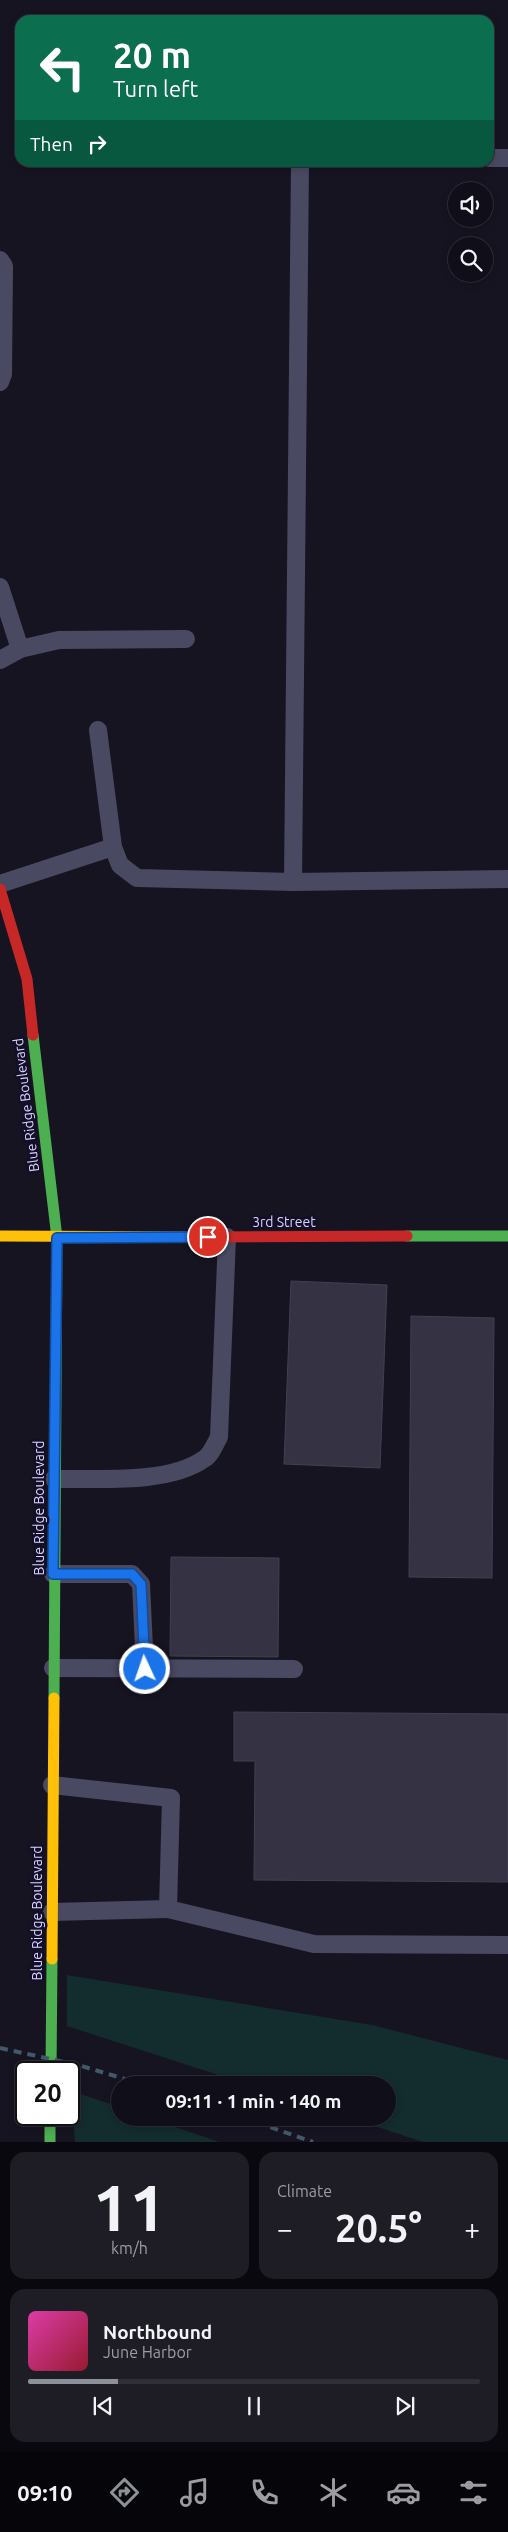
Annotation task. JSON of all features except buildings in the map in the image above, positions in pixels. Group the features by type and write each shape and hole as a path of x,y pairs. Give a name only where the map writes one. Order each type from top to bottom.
{"main road":[{"name":"Blue Ridge Boulevard","path":"0,889 27,979 57,1238 53,1574 51,2061"},
{"name":"3rd Street","path":"0,1236 57,1238 508,1236"},
{"path":"50,2126 50,2142"}],"lane":[{"path":"494,158 508,158"},
{"path":"293,882 300,167"},
{"path":"0,260 4,266 3,374 0,382"},
{"path":"0,587 20,648"},
{"path":"0,660 20,648 59,640 186,639"},
{"path":"98,730 113,847 120,865 137,878 293,882 508,879"},
{"path":"0,884 113,847"},
{"path":"54,1479 132,1477 175,1472 206,1459 219,1437 227,1237"},
{"path":"53,1574 132,1574 141,1584 145,1669"},
{"path":"53,1668 294,1669"},
{"path":"52,1785 171,1798 168,1909"},
{"path":"52,1912 168,1909 314,1944 508,1945"}],"green space":[{"path":"67,1975 372,2025 508,2060 508,2142 423,2142 374,2126 396,2126 396,2076 221,2076 67,2026"},
{"path":"80,2094 111,2104 111,2126 172,2126 219,2142 75,2142 74,2126 80,2126"}],"railway":[{"path":"0,2048 78,2065 115,2076"},
{"path":"267,2126 313,2142"}],"traffic: fast":[{"path":"33,1035 57,1238 54,1698"},
{"path":"407,1236 508,1236"},
{"path":"51,2061 52,1959"},
{"path":"50,2126 50,2142"}],"traffic: slow":[{"path":"0,1236 210,1237"},
{"path":"52,1959 54,1698"}],"traffic: jam":[{"path":"0,889 27,979 33,1035"},
{"path":"210,1237 407,1236"}],"route":[{"path":"145,1669 141,1584 132,1574 53,1574 57,1238 208,1237"}]}
